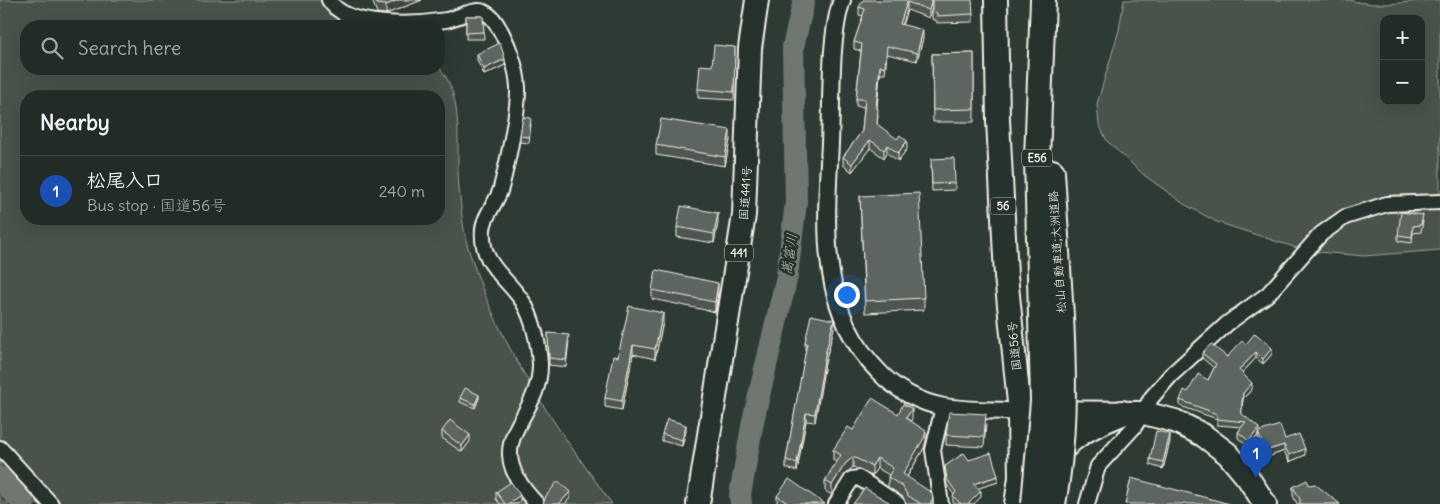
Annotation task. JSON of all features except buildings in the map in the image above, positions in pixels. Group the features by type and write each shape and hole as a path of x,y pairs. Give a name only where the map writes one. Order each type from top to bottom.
{"highway":[{"name":"国道441号","path":"698,504 744,215 750,48 757,0"},
{"name":"国道56号","path":"996,0 998,120 1006,276 1020,412"},
{"name":"松山自動車道;大洲道路","path":"1043,0 1037,159 1051,316 1063,399 1061,443 1053,504"},
{"name":"松山自動車道;大洲道路","path":"1034,504 1051,316 1051,159 1047,0"},
{"path":"1020,412 1133,413 1175,421 1203,435 1228,454 1248,478 1265,504"},
{"path":"1020,412 1053,470 1065,504"},
{"path":"1017,504 1021,478 1020,412"},
{"path":"1053,470 1056,459 1070,441 1096,424 1133,413"}],"street":[{"path":"329,0 332,5 357,19 365,20"},
{"path":"842,0 835,39 827,194 828,259 845,326 868,361 891,384 914,397 944,407 1020,412"},
{"path":"439,20 479,10 489,14 497,24 514,65 518,88 501,189 483,228 486,259 524,303 533,328 540,364 534,391 510,444 511,466 529,495 537,504"},
{"path":"1087,504 1098,466 1118,446 1133,413 1228,323 1268,294 1321,234 1345,217 1387,204 1440,202"},
{"path":"941,504 933,450 944,407"},
{"path":"0,448 51,504"},
{"path":"836,504 852,479 859,478 898,504"}],"shaded area":[{"path":"0,0 320,0 348,9 370,20 20,20 20,75 444,75 453,94 458,125 458,173 462,220 469,251 482,287 496,321 530,384 569,444 612,504 0,504"},
{"path":"1124,0 1350,0 1361,3 1383,4 1440,0 1440,250 1364,256 1306,251 1217,222 1184,204 1144,175 1107,141 1099,124 1097,104 1119,30"}],"waterway":[{"name":"嵩富川","path":"741,504 740,495 753,421 787,276 796,202 793,47 804,0"},
{"path":"0,478 24,504"}],"place":[{"name":"松尾入口","path":"1256,478"}]}
